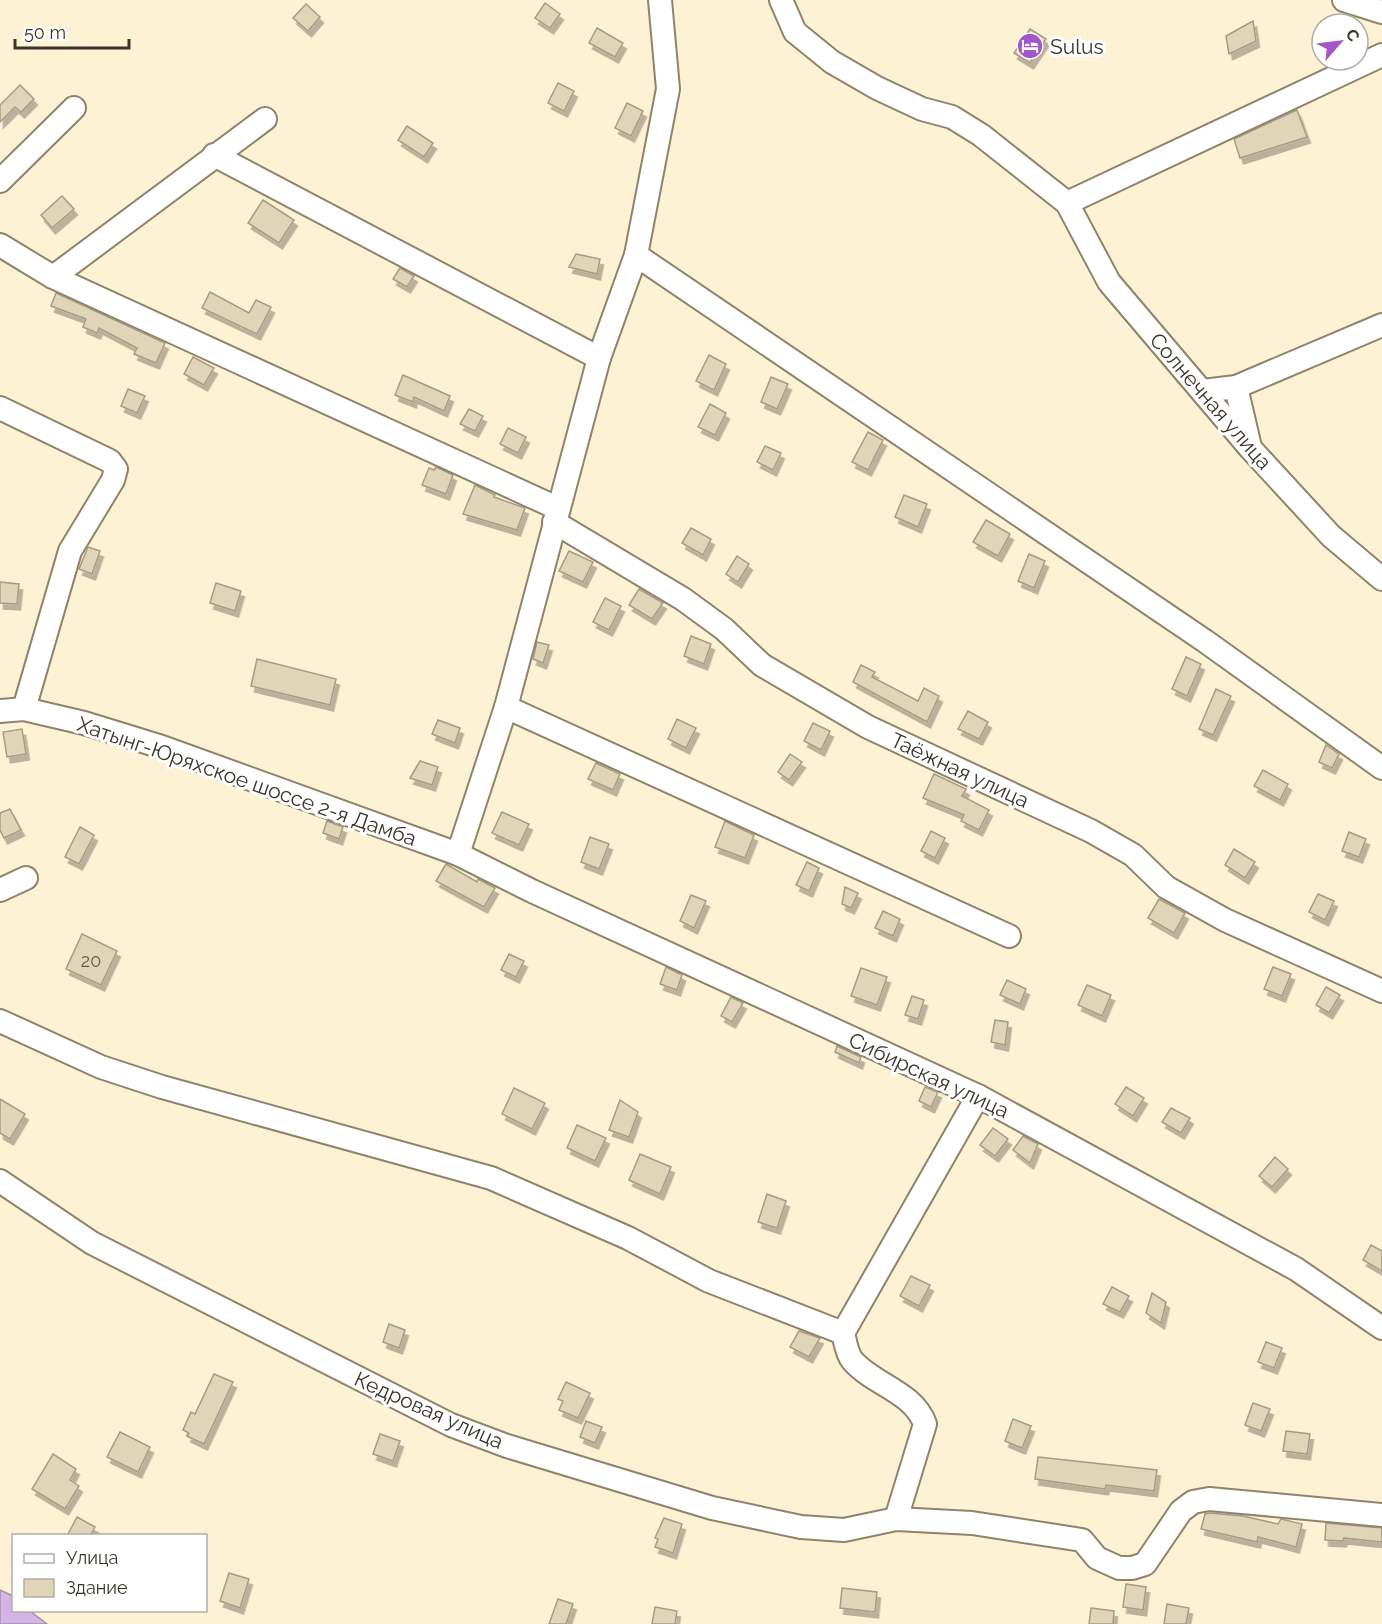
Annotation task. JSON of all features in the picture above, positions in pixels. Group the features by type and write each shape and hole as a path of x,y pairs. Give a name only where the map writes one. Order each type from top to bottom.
{"street":[{"path":"458,854 506,707 599,358 636,255 668,89 660,0"},
{"path":"781,0 795,32 832,62 876,88 922,109 952,117 981,135 1067,203 1382,55"},
{"path":"1344,0 1382,12"},
{"path":"0,181 74,108"},
{"path":"52,277 265,119"},
{"path":"214,155 599,358"},
{"name":"Солнечная улица","path":"1067,203 1109,282 1250,448 1331,536 1382,579"},
{"name":"Таёжная улица","path":"0,245 52,277 556,515 683,599 724,629 762,665 868,727 1091,831 1133,855 1166,887 1225,920 1382,992"},
{"path":"636,255 1196,634 1382,768"},
{"path":"1203,391 1236,387 1382,326"},
{"path":"1236,387 1250,448"},
{"path":"0,408 110,461 116,469 113,480 70,550 24,709"},
{"path":"506,707 1009,936"},
{"name":"Хатынг-Юряхское шоссе 2-я Дамба","path":"0,711 24,709 84,723 162,747 458,854"},
{"name":"Сибирская улица","path":"458,854 532,891 978,1096 1296,1269 1382,1328"},
{"path":"0,890 26,878"},
{"path":"0,1021 101,1067 162,1087 491,1178 628,1238 709,1281 843,1333"},
{"path":"896,1519 926,1424 921,1412 910,1402 851,1359 843,1333 978,1096"},
{"name":"Кедровая улица","path":"0,1181 92,1243 441,1420 507,1446 712,1508 801,1527 844,1530 896,1519 972,1523 1082,1540 1097,1558 1119,1568 1132,1568 1145,1564 1181,1511 1193,1502 1209,1499 1382,1515"}],"shaded area":[{"path":"0,1590 12,1596 12,1612 31,1612 47,1624 0,1624"}],"building":[{"path":"545,3 560,14 550,28 535,18"},
{"path":"306,4 320,17 308,31 293,18"},
{"path":"1253,21 1256,41 1229,54 1226,36"},
{"path":"597,28 623,43 615,57 589,43"},
{"name":"Sulus","path":"1030,29 1046,39 1030,63 1014,53"},
{"path":"558,83 574,91 564,111 548,103"},
{"path":"20,85 34,99 21,112 15,107 0,122 0,105"},
{"path":"627,103 643,111 631,136 615,128"},
{"path":"1297,110 1307,137 1240,158 1234,139"},
{"path":"407,126 433,143 424,157 398,140"},
{"path":"62,196 74,209 52,228 41,215"},
{"path":"263,200 294,220 279,243 248,223"},
{"path":"576,254 600,259 597,274 569,267"},
{"path":"400,268 414,276 407,287 393,279"},
{"path":"210,292 249,313 256,300 271,307 257,334 202,308"},
{"path":"56,293 165,343 156,363 134,354 137,348 99,328 97,333 83,327 86,319 51,306"},
{"path":"709,355 726,364 714,390 696,381"},
{"path":"193,357 214,368 204,385 184,374"},
{"path":"403,375 450,396 444,411 414,397 413,402 395,395"},
{"path":"771,377 788,384 777,409 761,402"},
{"path":"128,389 145,396 137,413 121,406"},
{"path":"710,404 726,413 715,435 698,427"},
{"path":"469,409 483,416 475,431 460,424"},
{"path":"508,428 526,437 518,453 500,444"},
{"path":"868,432 883,440 868,470 852,462"},
{"path":"765,446 781,453 773,470 757,462"},
{"path":"436,467 453,475 446,494 422,485 429,468 434,470"},
{"path":"475,485 495,495 494,497 525,508 517,530 463,514"},
{"path":"904,495 927,504 918,527 895,517"},
{"path":"986,520 1010,534 998,556 973,542"},
{"path":"691,528 711,539 703,555 682,543"},
{"path":"88,547 100,551 92,574 79,569"},
{"path":"569,551 593,562 583,582 559,571"},
{"path":"1029,554 1045,561 1034,588 1018,581"},
{"path":"737,556 749,564 738,582 726,574"},
{"path":"0,582 19,584 17,604 0,603"},
{"path":"216,583 241,591 235,611 210,603"},
{"path":"639,589 663,603 652,619 629,605"},
{"path":"605,598 621,606 609,630 593,622"},
{"path":"691,636 711,644 704,664 684,656"},
{"path":"537,642 549,645 543,663 533,659"},
{"path":"1186,657 1201,664 1187,696 1172,689"},
{"path":"257,659 336,679 330,705 251,686"},
{"path":"861,665 875,672 872,677 918,701 924,688 939,696 927,722 853,682"},
{"path":"1216,689 1231,696 1213,735 1199,729"},
{"path":"968,711 988,722 979,739 958,729"},
{"path":"677,719 696,728 686,748 668,739"},
{"path":"438,720 460,728 455,743 432,734"},
{"path":"813,723 830,731 821,750 804,741"},
{"path":"22,729 26,754 7,757 3,732"},
{"path":"1326,745 1339,754 1332,768 1319,762"},
{"path":"790,754 802,762 789,780 778,772"},
{"path":"420,761 438,767 432,785 410,778"},
{"path":"596,763 620,774 613,790 588,779"},
{"path":"1263,770 1288,784 1280,800 1254,786"},
{"path":"934,774 966,789 962,796 989,810 979,830 961,821 964,815 923,798"},
{"path":"10,809 21,830 4,838 0,830 0,813"},
{"path":"502,812 529,824 519,845 492,833"},
{"path":"327,821 343,827 339,839 323,833"},
{"path":"725,821 754,835 745,858 715,847"},
{"path":"80,827 94,835 79,864 65,857"},
{"path":"931,831 945,838 935,858 921,851"},
{"path":"1349,832 1366,839 1359,857 1342,851"},
{"path":"590,837 609,844 599,869 581,862"},
{"path":"1234,849 1255,862 1245,878 1225,865"},
{"path":"807,862 819,868 809,891 796,885"},
{"path":"446,864 477,882 478,879 495,888 484,907 436,881"},
{"path":"845,887 858,893 851,908 842,904"},
{"path":"1318,894 1334,901 1325,920 1309,912"},
{"path":"691,895 706,901 694,928 680,921"},
{"path":"1159,899 1185,913 1174,933 1148,918"},
{"path":"883,911 900,919 893,936 875,928"},
{"path":"82,934 117,951 101,985 66,969"},
{"path":"509,954 524,961 516,977 501,970"},
{"path":"666,967 682,975 677,990 660,984"},
{"path":"1273,967 1291,974 1282,996 1264,989"},
{"path":"861,968 887,977 877,1005 851,996"},
{"path":"1007,980 1026,989 1020,1004 1000,995"},
{"path":"1087,985 1111,995 1102,1016 1078,1005"},
{"path":"1326,987 1340,995 1329,1013 1316,1005"},
{"path":"912,996 924,1000 918,1019 905,1015"},
{"path":"731,997 743,1003 732,1022 721,1016"},
{"path":"995,1020 1008,1022 1005,1045 991,1042"},
{"path":"837,1046 861,1057 859,1063 835,1052"},
{"path":"925,1087 938,1092 931,1107 919,1101"},
{"path":"1126,1087 1144,1098 1133,1116 1115,1104"},
{"path":"514,1088 545,1103 532,1129 502,1114"},
{"path":"0,1099 25,1114 10,1139 0,1133"},
{"path":"620,1100 638,1112 629,1137 609,1130"},
{"path":"1171,1108 1190,1118 1181,1133 1162,1122"},
{"path":"577,1125 606,1138 595,1161 567,1148"},
{"path":"993,1128 1008,1139 995,1156 980,1145"},
{"path":"1023,1136 1038,1144 1030,1163 1013,1150"},
{"path":"640,1154 671,1167 660,1194 629,1180"},
{"path":"1275,1157 1288,1169 1272,1187 1259,1176"},
{"path":"767,1194 786,1201 777,1228 758,1222"},
{"path":"1371,1245 1382,1251 1382,1271 1363,1260"},
{"path":"911,1276 930,1285 919,1306 900,1296"},
{"path":"1112,1287 1129,1296 1120,1312 1103,1304"},
{"path":"1152,1293 1166,1302 1161,1323 1146,1313"},
{"path":"389,1324 405,1330 399,1348 383,1342"},
{"path":"799,1331 820,1338 809,1357 790,1347"},
{"path":"1266,1342 1282,1348 1274,1368 1258,1362"},
{"path":"214,1374 233,1382 204,1444 187,1436 189,1433 183,1430 191,1412 195,1414"},
{"path":"566,1382 590,1393 578,1418 559,1410 563,1401 558,1399"},
{"path":"1253,1403 1270,1409 1261,1431 1245,1425"},
{"path":"1013,1419 1031,1426 1022,1448 1005,1441"},
{"path":"586,1421 602,1427 595,1443 580,1437"},
{"path":"1286,1431 1310,1434 1307,1454 1283,1451"},
{"path":"120,1432 150,1447 138,1472 107,1457"},
{"path":"380,1434 400,1441 393,1461 373,1454"},
{"path":"53,1454 76,1469 70,1480 79,1486 65,1509 32,1489"},
{"path":"1038,1457 1157,1470 1154,1491 1106,1485 1105,1489 1035,1479"},
{"path":"1205,1514 1243,1516 1278,1524 1281,1519 1302,1524 1296,1547 1258,1537 1257,1542 1201,1529"},
{"path":"77,1517 95,1527 91,1534 68,1534"},
{"path":"664,1518 682,1524 673,1553 655,1547 658,1539 655,1538"},
{"path":"1326,1523 1382,1528 1382,1542 1344,1538 1343,1541 1325,1540"},
{"path":"229,1573 249,1579 240,1608 220,1601"},
{"path":"1126,1584 1146,1587 1143,1610 1123,1607"},
{"path":"842,1588 877,1592 875,1612 840,1608"},
{"path":"558,1599 573,1604 566,1624 549,1624"},
{"path":"1167,1604 1189,1608 1186,1624 1164,1624"},
{"path":"655,1607 677,1611 675,1624 652,1624"},
{"path":"1091,1608 1114,1611 1113,1624 1089,1624"}],"place":[{"name":"Sulus","path":"1030,46"}]}
